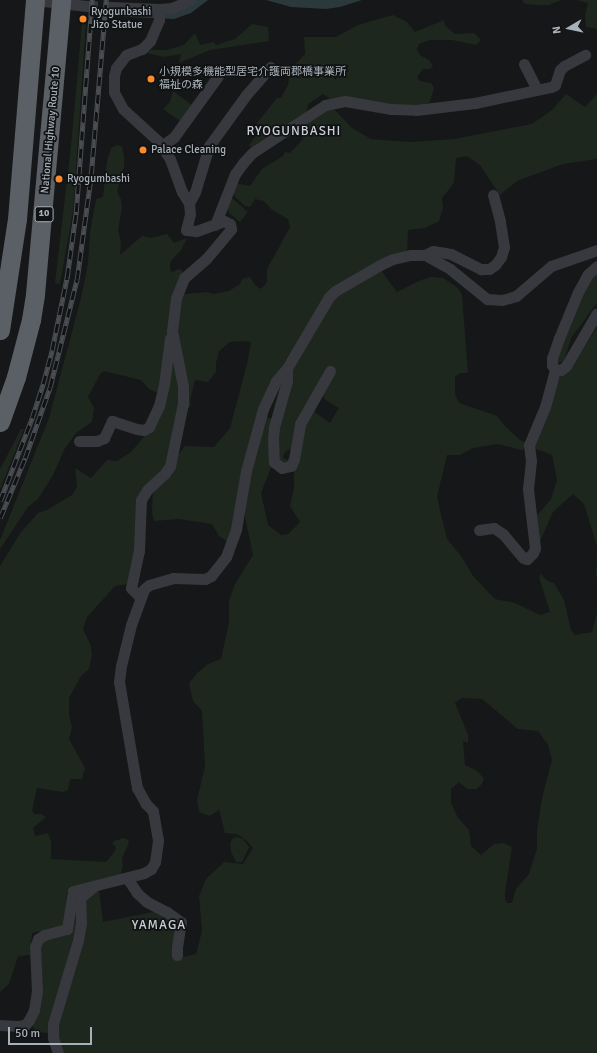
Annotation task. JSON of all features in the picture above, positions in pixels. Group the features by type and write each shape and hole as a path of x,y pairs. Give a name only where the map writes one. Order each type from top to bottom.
{"highway":[{"name":"10","path":"0,330 17,219 35,0"},
{"name":"National Highway Route 10","path":"0,422 18,370 31,320 35,294 61,2"}],"street":[{"path":"35,0 87,6"},
{"path":"111,7 163,10 190,0"},
{"path":"79,441 97,441 104,438 112,421 144,430 149,427 159,406 164,385 168,345 172,331 176,298 184,278 206,259 231,229 230,224 224,221 196,231 186,230 190,214 189,203 182,192 170,159 162,146 123,109 114,92 114,76 121,61 126,55 142,49 150,41 163,10"},
{"path":"215,225 235,174 252,153 325,105 345,101 391,109 422,110 475,103 555,85 560,70 564,66 585,55"},
{"path":"524,64 537,89"},
{"path":"189,203 195,192 209,146 246,95 270,67"},
{"path":"162,146 174,137 218,76"},
{"path":"424,255 433,250 451,254 481,269 489,268 495,265 501,257 504,247 500,222 493,195"},
{"path":"0,1025 25,1025 29,1020 34,1010 37,991 35,947 38,938 67,929 71,893 76,889 144,873 151,869 155,862 157,849 153,811 146,804 137,788 119,682 121,666 140,597 144,589 164,580 188,578 205,579 210,576 226,557 236,529 246,471 263,410 276,381 287,368 335,291 393,259 411,255 424,255 450,269 487,299 502,300 516,296 551,266 592,251 597,245"},
{"path":"479,530 494,528 503,534 522,558 527,558 533,553 535,548 528,489 531,461 529,445 545,407 555,369 552,365 552,358 558,338 588,274 597,266"},
{"path":"555,369 561,370 566,366 597,313"},
{"path":"140,597 132,588 132,582 138,551 141,500 147,490 165,473 170,466 183,403 183,386 172,331"},
{"path":"287,368 287,381 275,420 273,438 274,462 282,468 291,466 294,460 300,424 330,371"},
{"path":"127,878 137,893 147,902 167,912 181,922 176,947 177,955"},
{"path":"58,1053 53,1038 53,1024 78,940 81,922 80,898 93,886"}],"shaded area":[{"path":"194,0 208,0 191,13 174,19 109,16 109,11 171,14"},
{"path":"266,0 362,0 340,7 326,9 291,7"},
{"path":"522,0 561,0 549,5 537,5 525,4"},
{"path":"577,0 597,0 597,29 586,27 585,15 588,3"},
{"path":"393,15 407,22 415,32 444,20 445,26 455,34 474,33 481,40 476,45 452,40 430,40 419,44 417,49 420,55 429,60 433,66 430,69 423,69 417,77 420,81 431,83 434,88 430,102 421,106 408,106 330,99 323,94 308,104 307,112 252,148 250,147 250,144 258,133 257,123 277,98 281,98 288,85 290,70 305,54 304,37 336,37 358,25"},
{"path":"82,23 86,23 73,211 60,284 55,283 71,146"},
{"path":"252,24 268,27 269,41 210,50 179,63 181,54 163,57 144,52 151,50 167,50 184,45 195,33 200,45 214,42 216,45 235,39"},
{"path":"173,91 192,105 180,121 163,109 170,102"},
{"path":"566,94 585,107 597,94 597,159 563,164 517,181 500,195 480,165 467,156 456,158 454,183 442,198 443,208 439,221 425,228 408,230 407,252 335,287 271,382 228,542 219,536 212,524 179,519 154,521 152,512 153,488 185,446 214,447 230,428 247,364 251,342 230,342 219,351 216,363 216,372 208,382 195,380 190,400 191,405 188,409 185,408 175,330 180,297 185,294 207,292 213,294 229,291 240,284 242,279 250,277 255,285 261,289 267,282 267,269 290,227 288,219 271,209 264,201 255,199 250,207 245,206 235,197 233,191 236,185 240,184 250,186 262,169 283,156 285,152 290,153 303,139 298,128 332,107 352,128 371,139 410,142 454,139 532,124 552,110"},
{"path":"117,145 122,146 124,156 124,166 117,192 121,199 122,209 118,230 121,242 120,255 142,236 151,238 167,234 174,243 187,238 181,250 171,261 170,266 171,273 178,269 182,270 183,273 160,391 155,392 149,389 141,380 104,371 100,374 88,397 94,408 92,422 76,433 65,448 53,475 38,499 28,507 0,549 0,540 49,418 81,298 88,263 90,233 96,199 103,197 107,161 111,148"},
{"path":"232,198 248,212 240,222 229,213 227,207"},
{"path":"380,269 397,292 421,280 432,277 443,278 458,288 462,295 468,373 460,373 455,377 455,394 459,403 497,416 520,440 525,442 524,449 521,450 498,444 473,448 460,455 447,455 437,497 447,539 461,556 473,576 495,599 515,603 540,615 550,612 539,577 541,574 546,580 554,583 564,600 571,630 575,635 592,632 597,613 597,1053 63,1053 59,1041 59,1024 85,901 89,895 99,890 103,922 158,911 175,922 176,959 196,954 202,931 199,896 206,879 224,862 243,864 253,848 247,841 237,834 225,833 219,810 210,816 199,812 197,800 205,766 202,711 193,701 189,683 197,673 208,664 221,659 229,622 229,601 235,584 253,555 243,508 265,417 273,419 272,465 261,493 268,525 281,535 288,534 300,522 290,506 294,488 294,465 300,435 313,411 330,423 339,408 324,399 322,390 293,447 285,452 283,456 284,459 289,460 289,464 280,464 274,444 294,362 334,297","holes":["462,698 482,699 518,729 538,731 548,745 552,760 542,798 537,830 537,848 529,874 516,889 512,903 507,903 505,900 512,847 503,843 494,844 481,855 471,846 469,830 458,818 451,803 451,789 459,782 467,789 476,789 482,784 484,778 477,771 465,765 463,741 468,743 468,735 455,703"]},
{"path":"597,271 597,303 571,338 564,361 558,363 557,360 566,331 589,281"},
{"path":"597,327 597,546 584,504 573,494 553,512 540,541 536,536 534,519 551,499 557,480 552,455 531,447 554,379 563,375 572,367"},
{"path":"171,341 179,376 180,405 166,465 145,487 129,584 115,586 87,617 83,629 91,646 92,655 89,669 81,676 69,698 69,715 72,727 69,739 85,768 82,779 70,779 68,790 63,792 37,788 32,811 35,814 41,814 46,817 33,828 35,836 48,833 51,842 51,859 106,862 115,851 116,847 112,844 114,841 124,838 128,840 129,843 122,858 123,866 120,876 70,889 67,893 65,925 32,933 30,955 18,956 9,984 0,992 0,566 21,532 38,513 47,510 72,495 77,487 75,468 91,478 107,460 117,461 131,452 149,431"},
{"path":"21,429 24,429 0,490 0,469"},
{"path":"597,546 597,579 596,574"},
{"path":"237,837 243,839 249,847 242,862 236,862 231,852 230,843 233,838"},
{"path":"74,894 76,926 49,1033 36,1032 31,1024 40,944 43,940 65,935"}],"pier":[{"path":"0,0 13,0 0,158"}],"tunnel":[{"path":"87,6 111,7"}],"railway":[{"path":"0,501 32,418 43,384 52,350 67,277 76,212 92,0"},
{"path":"0,518 25,458 50,387 77,279 91,175 106,0"}],"place":[{"name":"Ryogunbashi Jizo Statue","path":"83,19"},
{"name":"小規模多機能型居宅介護両郡橋事業所 福祉の森","path":"151,79"},
{"name":"Palace Cleaning","path":"143,150"},
{"name":"Ryogumbashi","path":"59,179"}],"district":[{"name":"RYOGUNBASHI","path":"294,131"},
{"name":"YAMAGA","path":"159,925"}]}
